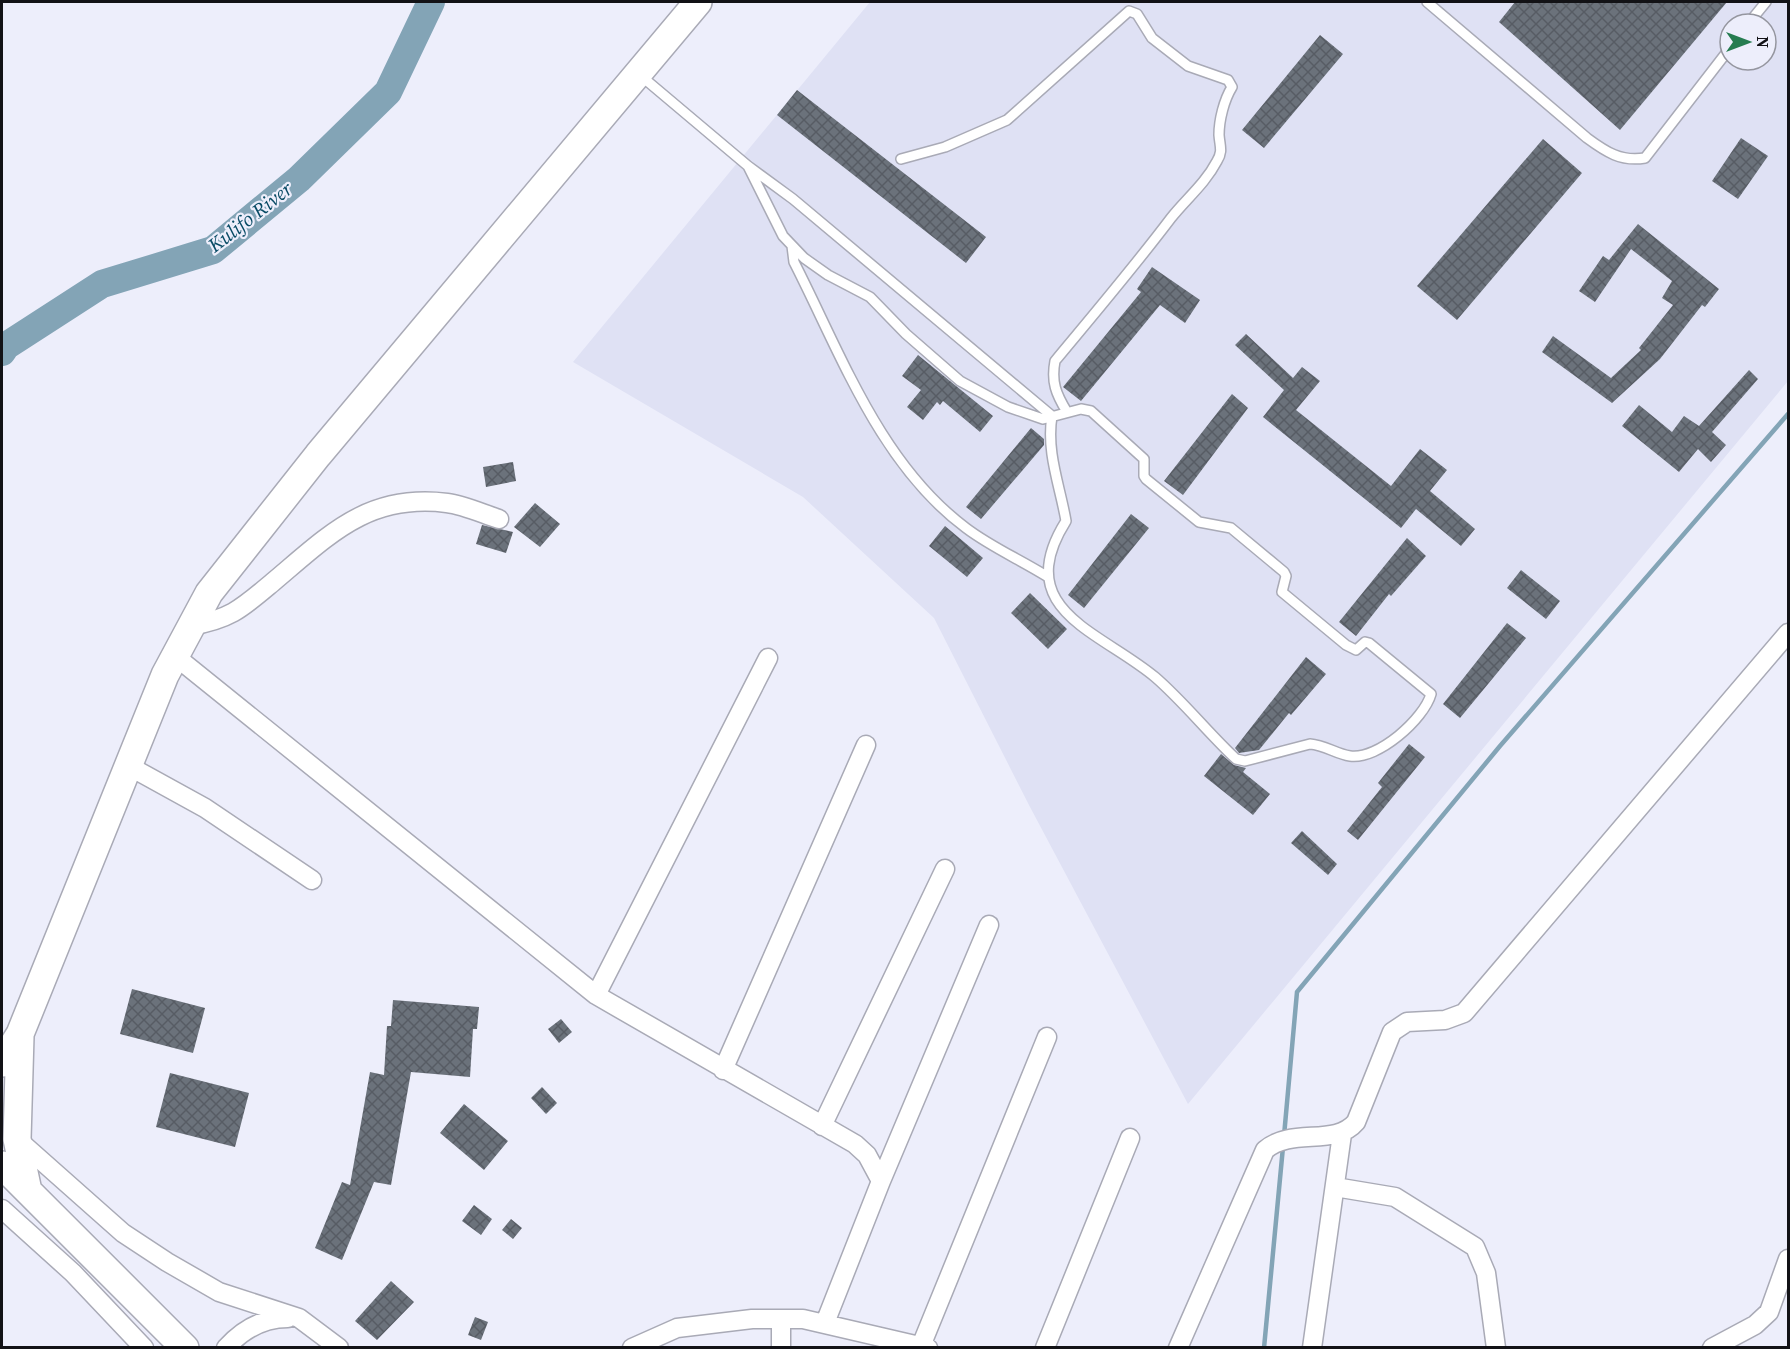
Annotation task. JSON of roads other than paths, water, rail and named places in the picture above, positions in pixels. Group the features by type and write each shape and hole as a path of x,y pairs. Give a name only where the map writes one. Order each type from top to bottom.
{"street":[{"path":"2,1063 20,1034 127,765 175,656 208,593 318,455 698,2"},
{"path":"190,626 220,621 248,603 345,522 387,506 412,501 449,503 499,519"},
{"path":"1178,1347 1259,1158 1273,1143 1300,1136 1342,1134 1356,1122 1392,1032 1407,1022 1445,1020 1464,1013 1788,633"},
{"path":"175,656 596,995 855,1144 867,1155 880,1181"},
{"path":"596,995 768,658"},
{"path":"723,1070 866,745"},
{"path":"127,765 205,808 312,880"},
{"path":"822,1126 945,869"},
{"path":"825,1323 880,1181 989,925"},
{"path":"20,1034 17,1139 28,1192"},
{"path":"632,1347 677,1328 752,1319 803,1319 924,1347 1047,1037"},
{"path":"1312,1347 1342,1134"},
{"path":"1045,1347 1130,1138"},
{"path":"17,1139 123,1233 167,1262 219,1292 299,1318 339,1347"},
{"path":"2,1165 185,1347"},
{"path":"1335,1187 1395,1197 1475,1247 1486,1273 1496,1347"},
{"path":"2,1209 73,1273 144,1347"},
{"path":"1712,1347 1755,1325 1769,1312 1788,1259"},
{"path":"226,1347 237,1335 270,1318 299,1318"},
{"path":"781,1319 781,1347"}],"lane":[{"path":"1427,2 1587,138 1609,154 1630,160 1645,158 1718,64"},
{"path":"902,159 945,147 1007,120 1129,11 1137,14 1152,38 1188,66 1228,80 1232,87 1226,97 1222,113 1220,135 1222,148 1217,161 1203,182 1055,361 1052,378 1057,396 1067,412"},
{"path":"638,74 748,166 793,199 1052,416"},
{"path":"748,166 783,236 792,246 828,275 870,297 906,334 960,381 1008,408 1043,419 1052,416 1067,412 1081,409 1091,411 1105,420 1144,459 1146,479 1199,522 1231,528 1284,572 1286,576 1282,592 1285,595 1352,649 1356,650 1365,642 1369,643 1431,694 1429,700 1399,737 1360,755 1349,756 1320,744 1310,744 1255,759 1245,761 1236,759 1157,679 1071,619 1053,596 1048,577 1048,556 1066,521 1051,456 1052,416"},
{"path":"792,246 794,262 849,375 890,445 912,477 965,528 1048,577"}],"waterway":[{"name":"Kulifo River","path":"2,352 6,346 102,284 213,250 299,179 388,92 431,2"},
{"path":"1284,1136 1297,992 1500,746 1788,414"},
{"path":"1264,1348 1283,1147"}]}
